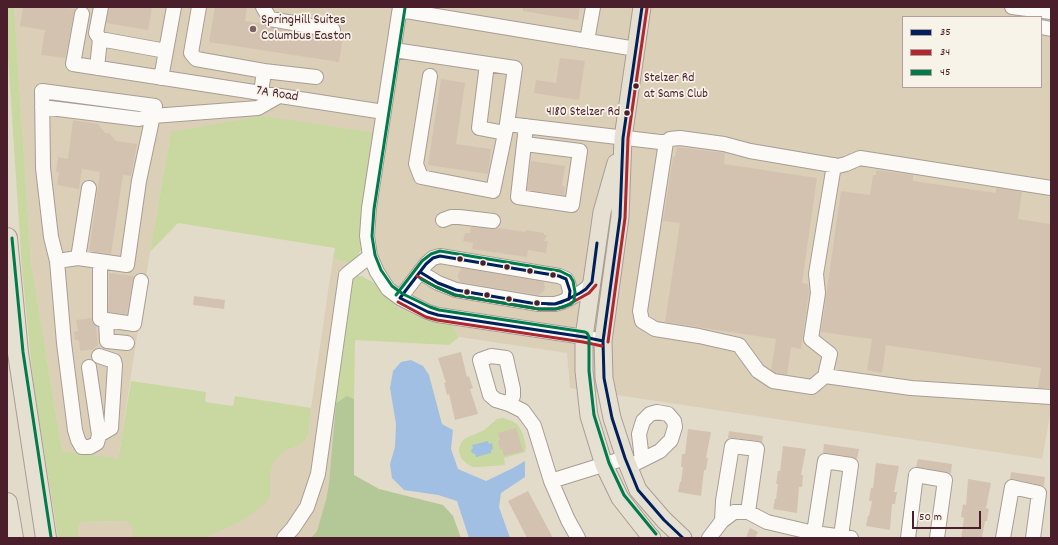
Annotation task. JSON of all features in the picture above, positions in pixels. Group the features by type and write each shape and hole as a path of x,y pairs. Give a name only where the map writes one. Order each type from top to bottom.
{"highway":[{"path":"7,238 18,354 46,538"},
{"path":"7,503 13,538"}],"main road":[{"path":"642,7 623,138 620,217 603,341 604,378 612,418 632,462 638,490 664,520 683,538"},
{"path":"623,138 602,212 584,337 584,371 589,416 604,465 620,498 648,535 652,538"}],"street":[{"path":"97,68 100,39 96,33 101,7"},
{"path":"166,79 166,51 174,7"},
{"path":"199,7 191,53 196,59 264,71 316,77"},
{"path":"263,7 270,20 333,30"},
{"path":"587,41 593,7"},
{"path":"1012,7 1030,11 1051,12"},
{"path":"603,341 438,315 428,312 400,298 388,289 370,256 367,236 369,208 400,8 636,49"},
{"name":"7A Road","path":"82,14 74,64 384,112"},
{"path":"100,39 166,51"},
{"path":"394,50 515,68 506,128 493,191 421,177 416,164 430,76"},
{"path":"487,64 479,128 526,126 660,142 680,138 724,144 750,151 838,166 860,158 1051,188"},
{"path":"261,93 264,71"},
{"path":"89,367 99,435 96,443 90,447 82,447 75,430 64,344 57,261 51,237 43,168 42,107 139,119 153,116 258,108 279,96"},
{"path":"57,261 78,258 127,265 139,181 153,116"},
{"path":"525,144 580,151 572,205 518,197 526,126"},
{"path":"666,142 640,311 642,321 655,329 699,336 738,345 758,371 773,381 812,387 825,376 830,354 811,339 818,293 816,274 834,165"},
{"path":"78,258 89,188"},
{"path":"443,220 459,216 493,221"},
{"path":"284,538 293,528 306,507 318,474 346,275 370,256"},
{"path":"400,298 426,264 433,258 440,256 559,276 566,279 568,283 570,291 568,299"},
{"path":"100,261 100,319 134,324 141,281"},
{"path":"420,272 438,283 456,290 539,304 555,304 562,302 586,289 592,282"},
{"path":"106,320 108,341 127,343"},
{"path":"99,356 114,361 115,365 111,428 99,435"},
{"path":"825,376 910,388 1051,397"},
{"path":"509,404 523,411 534,426 551,482 578,538"},
{"path":"722,521 723,502 732,446 757,449 748,512"},
{"path":"709,538 722,521 734,512 748,512 767,522 814,533 846,537 851,465 825,461 814,533"},
{"path":"551,482 604,465 632,462"},
{"path":"908,538 916,475 944,480 937,538"},
{"path":"1003,538 1012,487 1039,493 1033,538"}],"shaded area":[{"path":"14,7 1051,7 1051,411 1042,459 570,388 567,353 459,337 452,325 416,316 398,307 385,296 374,283 367,264 363,246 171,132 150,252 118,460 62,451 31,262"},
{"path":"333,258 353,264 353,276 336,403 329,483 326,500 317,531 311,538 207,538 270,495 270,474 274,462 283,452 302,444 309,434 311,408"},
{"path":"127,521 132,525 132,538 79,538 78,527 80,522"}],"green space":[{"path":"7,7 14,7 31,262 62,451 118,459 131,381 206,392 205,402 233,406 235,396 311,408 309,434 302,444 283,452 274,462 270,474 270,495 267,502 245,519 207,538 132,538 132,526 126,521 81,522 78,527 79,538 58,538 33,381 22,269 7,41"},
{"path":"262,116 375,133 363,246 353,264 333,258 335,248 178,223 150,252 171,132"},
{"path":"353,276 362,276 374,283 385,296 398,307 416,316 452,325 459,337 449,345 355,340 354,399 347,396 336,403"},
{"path":"347,396 354,399 354,475 379,489 443,505 453,516 461,538 311,538 317,531 326,500 329,483 336,403"},
{"path":"503,418 518,425 522,432 526,446 525,452 504,458 505,465 473,467 467,464 461,458 459,452 459,448 464,439 484,430 497,419"}],"water":[{"path":"411,360 423,366 429,375 442,424 453,430 451,449 458,469 486,481 525,461 525,477 501,493 499,507 510,538 469,538 457,501 438,495 404,490 392,478 390,464 395,447 396,424 390,388 393,371 401,362"},
{"path":"488,441 489,444 492,443 493,449 491,450 491,453 476,457 475,454 472,453 472,445"}],"building":[{"path":"23,7 61,7 75,9 65,58 41,55 45,30 20,26"},
{"path":"109,7 152,7 148,30 106,23"},
{"name":"SpringHill Suites Columbus Easton","path":"215,7 247,7 245,21 264,24 269,27 332,38 336,38 338,36 343,37 339,62 209,42"},
{"path":"523,7 580,7 578,20 523,11"},
{"path":"560,58 585,61 579,100 534,93 536,80 556,83"},
{"path":"441,79 465,83 456,144 491,149 488,174 428,165"},
{"path":"73,120 98,124 105,133 110,134 116,141 137,144 131,176 123,175 111,254 89,251 100,172 82,169 79,189 57,185 59,172 56,172 58,157 68,159"},
{"path":"677,147 725,153 724,164 817,178 802,283 808,284 809,292 801,349 791,347 787,375 776,373 771,370 776,339 665,322 680,223 663,221 673,157 675,157"},
{"path":"531,161 565,166 562,186 565,187 564,195 527,190"},
{"path":"876,170 913,175 913,181 996,193 996,188 1022,192 1018,219 1051,224 1051,388 1038,388 1041,368 886,345 882,373 867,370 872,339 821,332 841,191 870,195 873,175 876,175"},
{"path":"471,227 492,229 498,228 525,232 526,230 544,233 544,235 547,235 544,241 548,241 546,253 528,250 527,257 472,249 473,243 463,241 465,233 470,233"},
{"path":"462,268 544,282 545,288 543,292 538,295 460,282 458,275"},
{"path":"109,273 134,276 127,314 108,312"},
{"path":"194,296 225,300 224,309 193,305"},
{"path":"92,318 93,323 96,326 98,346 94,347 94,349 80,351 79,340 75,340 74,332 78,331 76,320"},
{"path":"461,352 467,377 469,376 473,388 470,389 478,414 455,420 438,358"},
{"path":"516,428 523,451 504,456 502,449 500,450 498,433"},
{"path":"688,429 711,432 701,496 678,492 683,467 681,467 682,454 685,454"},
{"path":"729,431 763,436 762,443 758,441 728,438"},
{"path":"824,444 859,449 857,459 823,453"},
{"path":"783,446 806,449 801,475 803,475 802,487 799,487 797,513 773,509 776,499 778,484 776,484 778,471 780,471"},
{"path":"918,459 952,464 951,473 916,467"},
{"path":"876,463 899,466 894,492 897,492 895,504 892,504 890,530 866,526 872,501 869,501 871,488 873,488"},
{"path":"1011,472 1045,477 1044,486 1010,479"},
{"path":"968,479 991,483 986,508 989,509 982,538 961,538 964,518 961,517 963,504 966,505"},
{"path":"528,491 553,538 527,538 508,501"},
{"path":"750,528 758,532 755,538 746,538"}],"transit line":[{"name":"35","path":"642,7 623,138 620,217 603,341 604,378 612,418 625,458 638,490 664,520 683,538"},
{"name":"45","path":"405,8 374,209 372,236 375,255 381,270 392,286 403,294 439,310 587,333 589,337 589,371 594,415 609,463 624,495 656,534"},
{"name":"34","path":"608,342 625,218 628,138 647,8"},
{"name":"45","path":"12,238 23,352 51,537"},
{"name":"35","path":"420,272 438,283 456,290 531,303 555,304 580,293 592,282 597,243"},
{"name":"45","path":"396,295 422,261 431,254 440,251 560,271 570,276 573,281 575,292 574,301 571,304 556,309 539,309 455,295 421,279"},
{"name":"35","path":"400,298 426,264 433,258 440,256 559,276 566,279 570,291 569,299 555,304 548,304"},
{"name":"34","path":"417,276 436,287 455,295 539,309 555,309 564,307 589,293 596,285"},
{"name":"35","path":"400,298 428,312 438,315 603,341"},
{"name":"34","path":"398,302 426,317 437,320 602,346"}],"place":[{"name":"SpringHill Suites Columbus Easton","path":"253,29"},
{"name":"Stelzer Rd at Sams Club","path":"636,86"},
{"name":"4180 Stelzer Rd","path":"627,113"}]}
